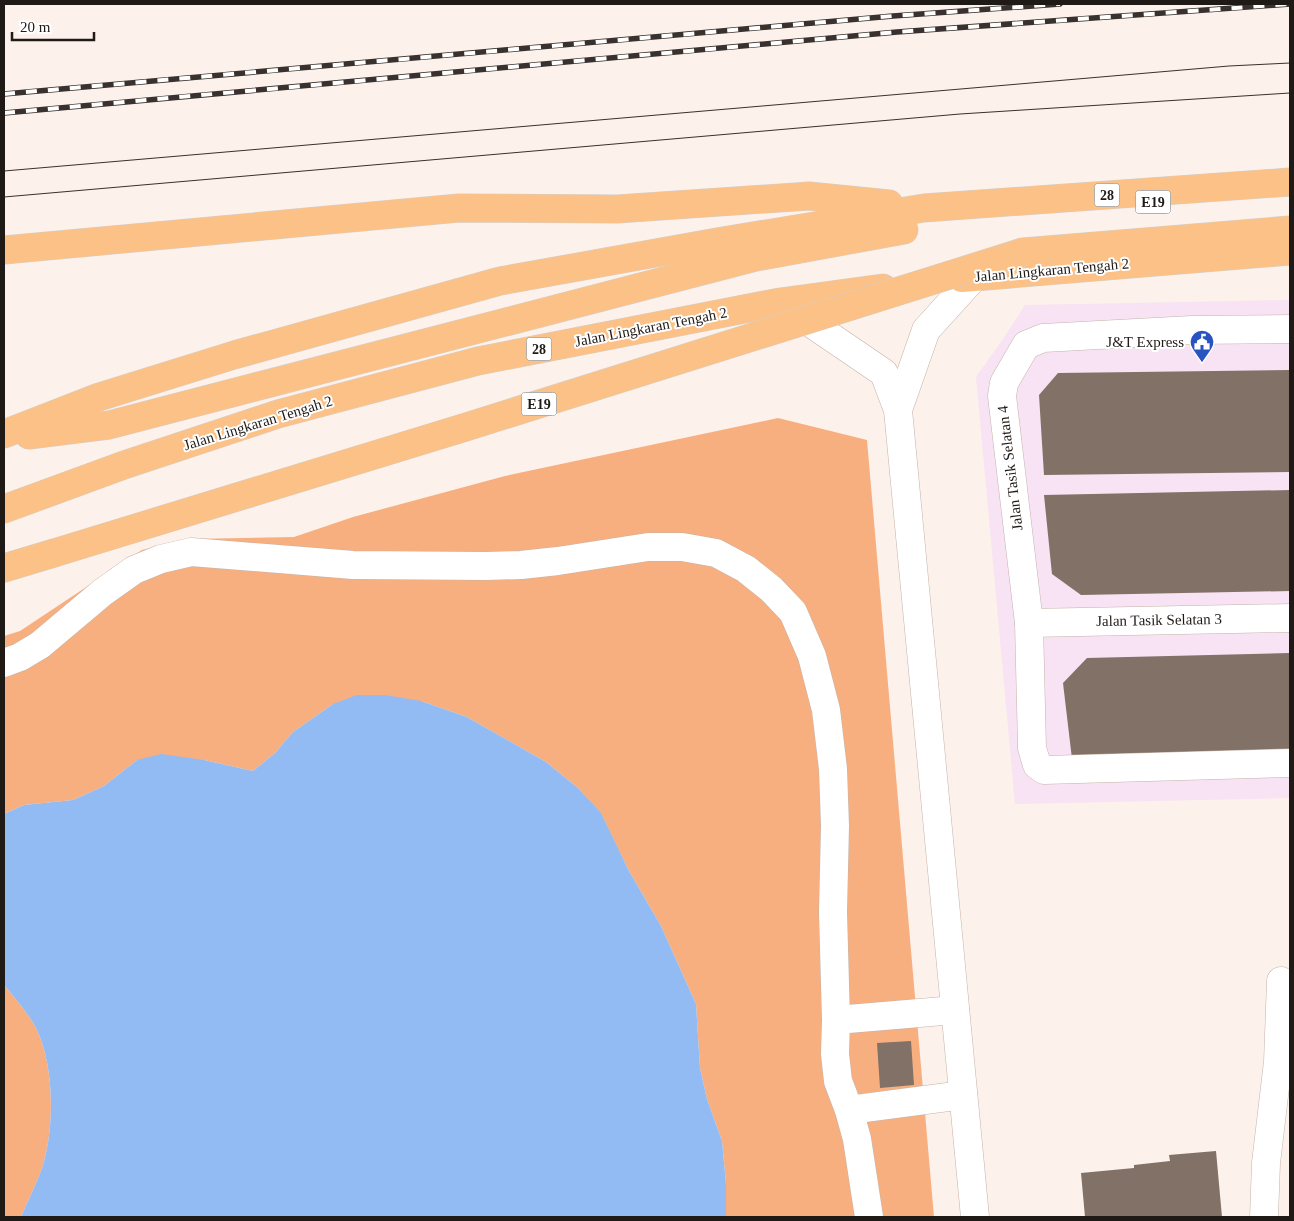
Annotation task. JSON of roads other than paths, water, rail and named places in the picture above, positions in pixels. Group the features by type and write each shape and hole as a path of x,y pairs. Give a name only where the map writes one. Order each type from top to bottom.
{"highway":[{"name":"28","path":"4,434 99,397 234,355 500,281 726,240 924,208 1290,182"},
{"name":"E19","path":"4,438 109,425 756,257 1016,210 1290,194"},
{"path":"4,250 459,208 618,208 809,196 924,208"},
{"name":"E19","path":"4,568 466,427 1023,252 1290,230"},
{"name":"Jalan Lingkaran Tengah 2","path":"4,509 124,465 278,414 478,361 780,302 974,276 1290,251"}],"street":[{"path":"898,410 926,330 974,276"},
{"path":"780,302 884,373 898,410 975,1217"},
{"name":"Jalan Tasik Selatan 4","path":"1290,329 1192,330 1043,338 1026,345 1004,383 1002,396 1028,623 1032,748 1037,764 1044,770 1290,763"},
{"path":"4,663 20,657 40,645 103,592 134,570 161,559 191,552 353,565 476,566 521,565 648,547 682,547 716,553 746,569 771,589 793,612 812,656 826,710 833,769 835,826 833,912 835,1054 838,1081 857,1139 869,1217"},
{"name":"Jalan Tasik Selatan 3","path":"1028,623 1290,618"},
{"path":"1264,1217 1266,1163 1278,1062 1281,981"},
{"path":"836,1020 955,1010"},
{"path":"849,1110 963,1095"}],"water":[{"path":"357,695 385,695 421,701 467,717 546,762 578,788 601,813 629,871 661,926 696,1004 700,1068 707,1099 722,1141 726,1184 726,1217 21,1217 39,1177 46,1155 51,1118 51,1099 47,1061 36,1028 4,985 4,814 24,805 73,800 104,786 137,760 161,754 204,760 253,771 275,753 293,732 333,704"}],"tram line":[{"path":"4,171 1229,66 1290,63"},
{"path":"4,197 960,114 1290,93"}],"railway":[{"path":"4,94 893,16 1060,4"},
{"path":"4,113 897,32 1290,4"}],"place":[{"name":"J&T Express","path":"1202,363"}]}
